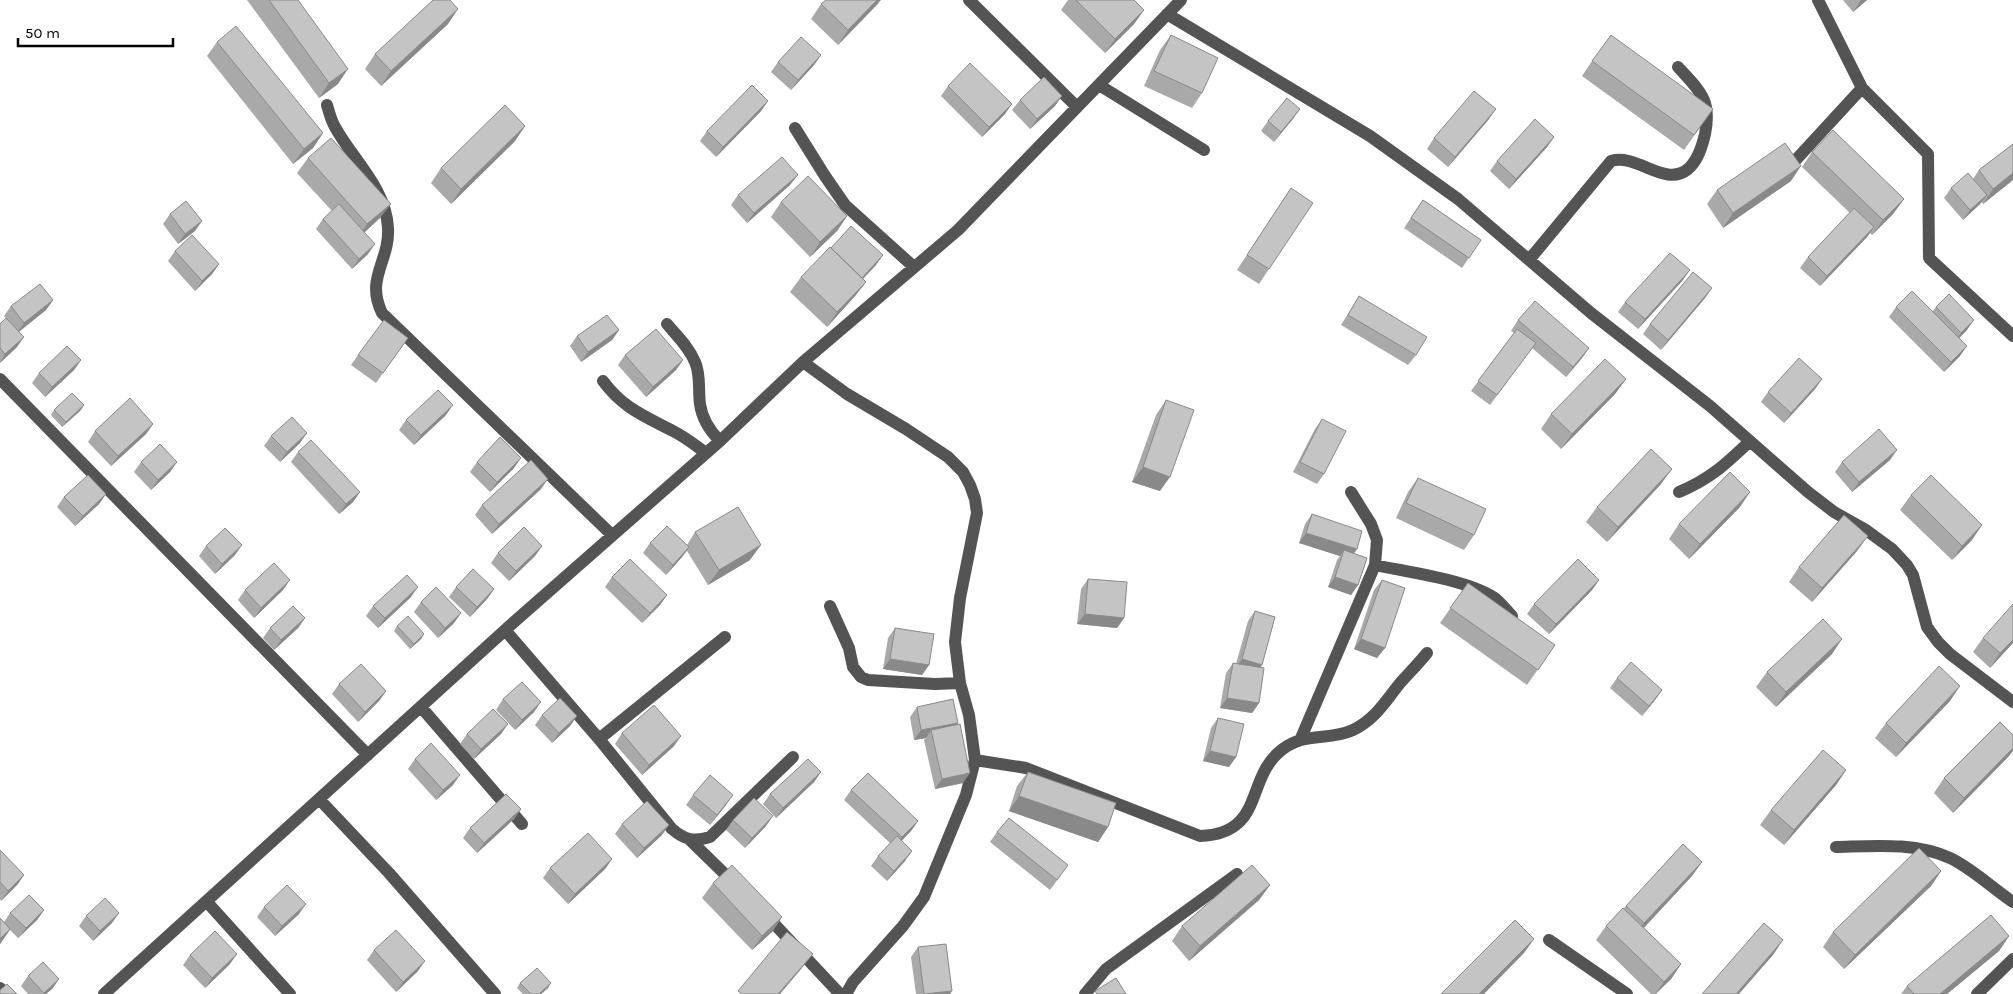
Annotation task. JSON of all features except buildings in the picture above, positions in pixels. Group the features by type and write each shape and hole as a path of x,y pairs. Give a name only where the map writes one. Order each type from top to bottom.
{"street":[{"path":"969,0 1077,107"},
{"path":"104,994 505,630 720,441 804,362 958,230 1181,0"},
{"path":"1818,0 1862,88 1928,154 1929,258 2013,336"},
{"path":"1167,14 1370,136 1458,199 1591,313 1710,406 1814,497 1892,549 1907,565 1913,575 1927,627 1938,642 1950,654 2013,702"},
{"path":"1530,260 1611,161 1619,158 1627,159 1668,174 1678,175 1690,167 1699,154 1708,118 1702,93 1678,67"},
{"path":"1099,85 1204,150"},
{"path":"1793,163 1862,88"},
{"path":"327,105 334,126 378,192 385,211 388,240 376,281 375,293 382,313 612,535"},
{"path":"795,128 845,205 914,267"},
{"path":"667,324 689,350 695,363 698,375 700,406 709,430 720,441"},
{"path":"804,362 847,394 906,429 948,457 963,472 970,485 977,513 960,598 955,642 960,683 969,714 975,760 966,795 924,897 903,926 853,982 846,994"},
{"path":"0,379 368,755"},
{"path":"603,381 627,407 674,432 706,453"},
{"path":"1679,492 1700,484 1716,473 1750,441"},
{"path":"1302,738 1375,565 1377,540 1372,524 1350,492"},
{"path":"1375,565 1449,580 1486,594 1496,600 1512,616"},
{"path":"830,606 846,640 853,666 861,677 868,680 934,684 960,683"},
{"path":"505,630 600,739 672,829 690,840 743,892"},
{"path":"600,739 725,638"},
{"path":"975,760 1026,768 1200,836 1215,835 1229,830 1240,820 1250,806 1272,759 1289,745 1302,738 1351,731 1368,722 1427,653"},
{"path":"421,706 522,824"},
{"path":"690,840 710,837 793,757"},
{"path":"319,799 389,873 495,994"},
{"path":"1836,847 1923,848 1951,858 2013,902"},
{"path":"1085,994 1106,969 1238,874"},
{"path":"207,902 290,994"},
{"path":"756,905 783,931 840,994"},
{"path":"1549,940 1627,994"},
{"path":"1977,994 2013,959"},
{"path":"0,988 6,994"}]}
